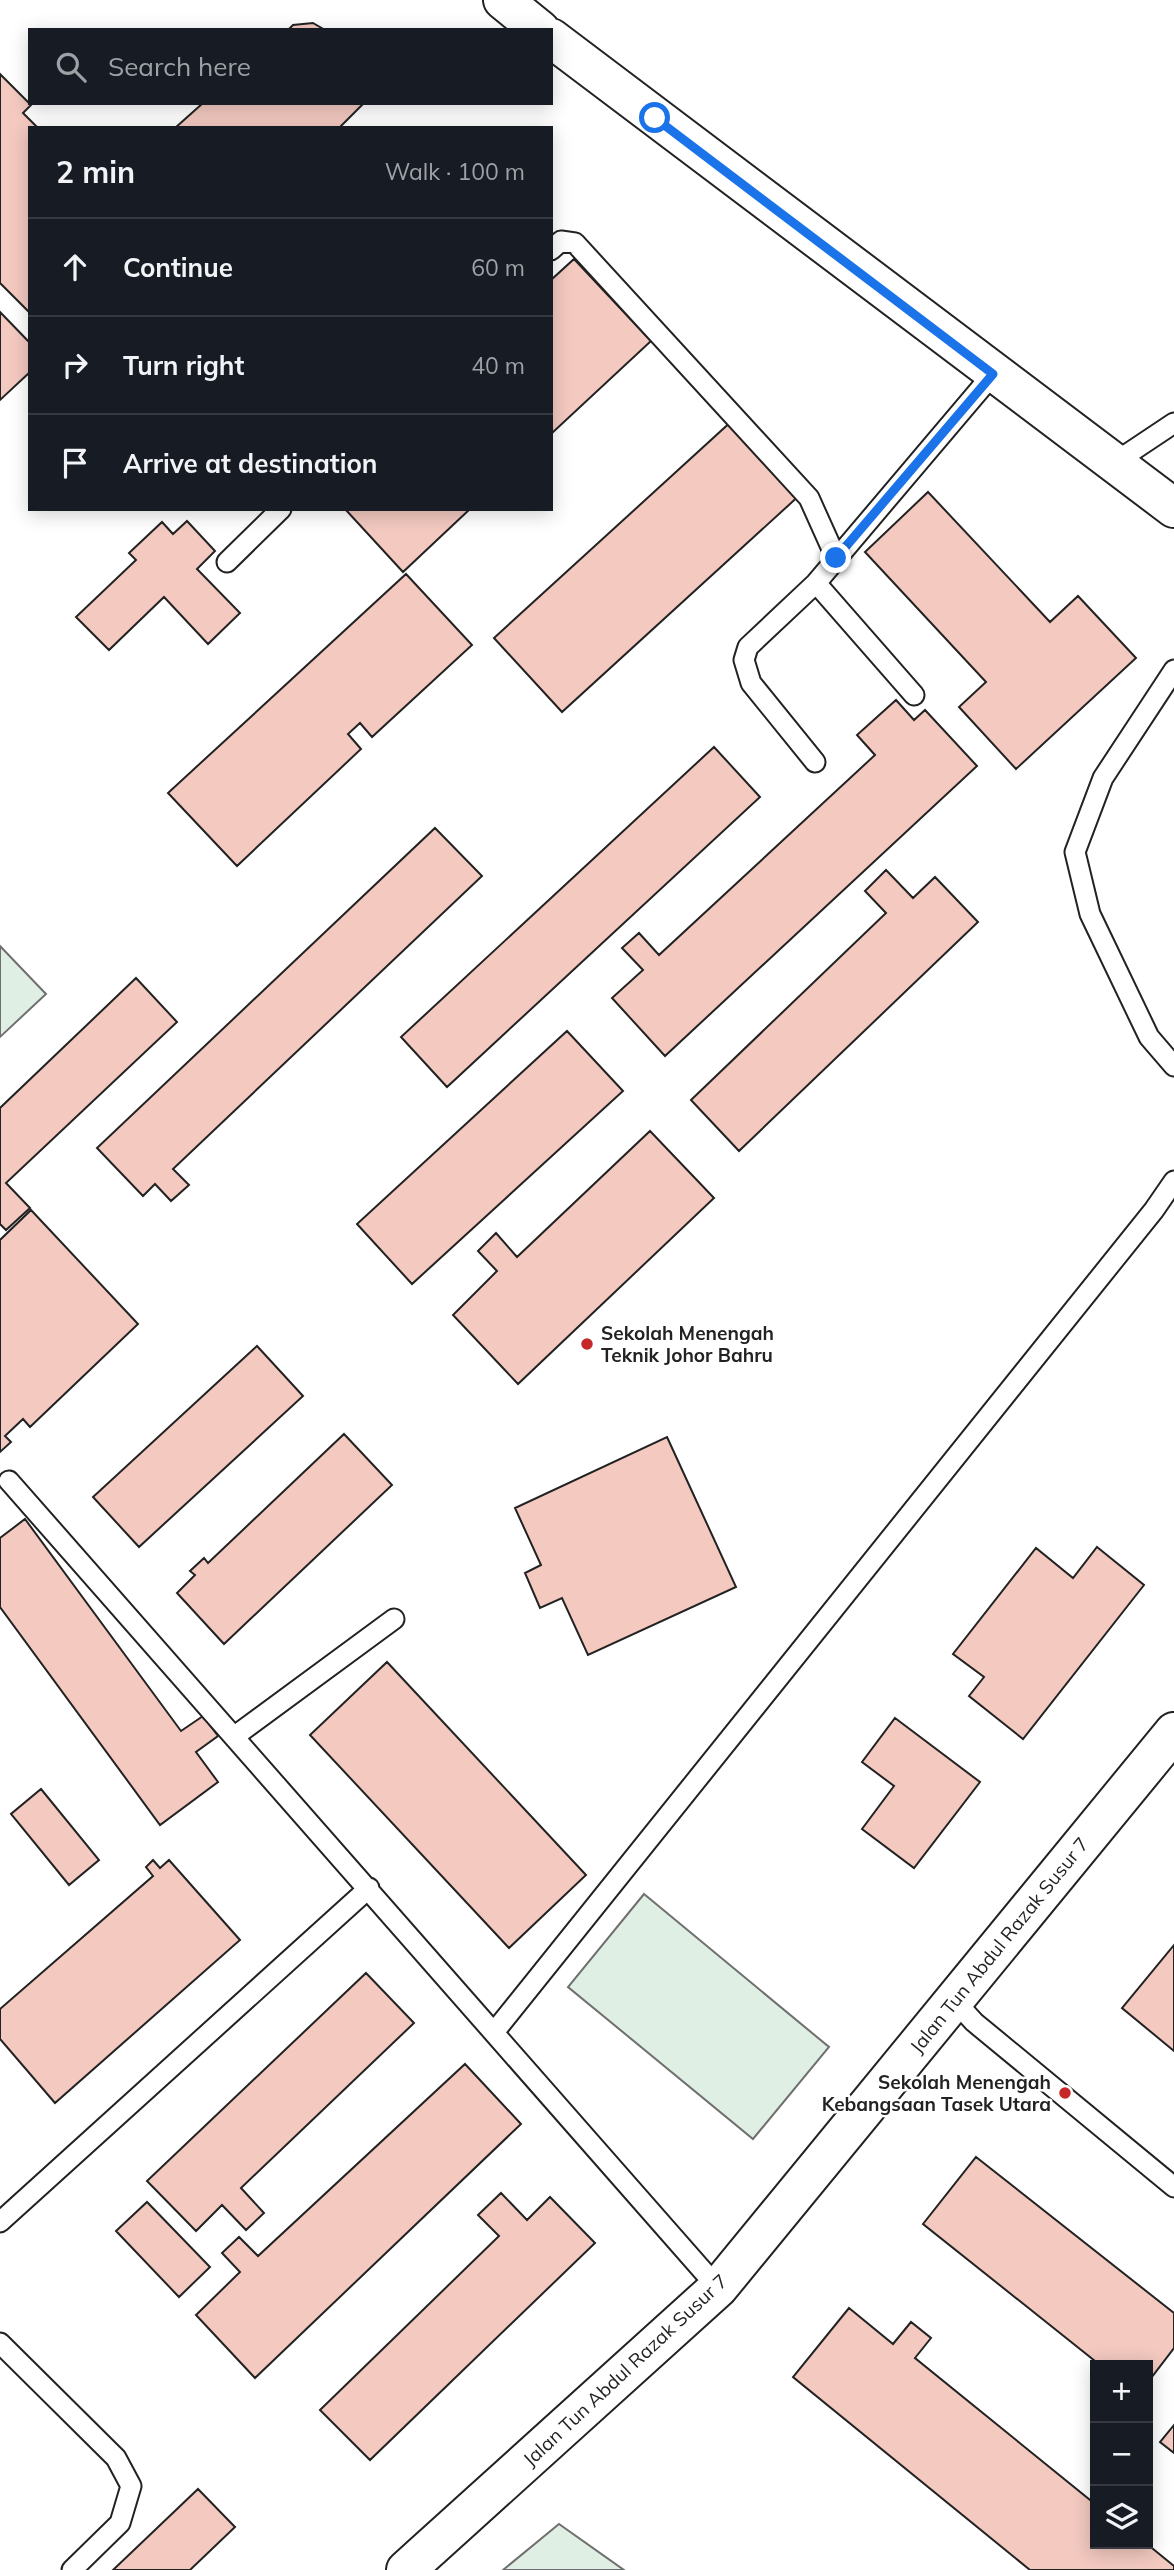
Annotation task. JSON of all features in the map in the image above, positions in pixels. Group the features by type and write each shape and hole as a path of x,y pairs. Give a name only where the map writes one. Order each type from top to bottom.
{"street":[{"path":"503,0 538,28"},
{"path":"553,40 1174,508"},
{"name":"Jalan Tun Abdul Razak Susur 7","path":"406,2570 718,2288 1174,1732"}],"lane":[{"path":"553,248 561,240 575,243 809,498 836,558"},
{"path":"815,762 751,683 744,660 755,638 816,583 993,374"},
{"path":"1114,463 1174,423"},
{"path":"227,562 279,511"},
{"path":"816,583 914,695"},
{"path":"1174,670 1103,778 1075,852 1090,914 1149,1037 1174,1066"},
{"path":"495,2031 1154,1210 1174,1181"},
{"path":"9,1481 718,2288"},
{"path":"235,1736 394,1619"},
{"path":"0,2222 369,1888"},
{"path":"954,2000 974,2022 1174,2187"},
{"path":"0,2343 116,2458 131,2486 120,2524 72,2570"}],"green space":[{"path":"0,946 46,994 0,1037"},
{"path":"644,1894 829,2047 753,2139 568,1987"},
{"path":"559,2524 624,2570 503,2570"}],"building":[{"path":"313,23 322,28 290,28 293,25"},
{"path":"0,74 28,105 31,105 23,113 36,126 28,126 28,311 0,283"},
{"path":"201,105 362,105 341,126 177,126"},
{"path":"574,259 651,341 553,432 553,278"},
{"path":"0,312 28,341 28,374 0,400"},
{"path":"734,419 802,493 562,712 494,638"},
{"path":"928,492 1050,622 1078,596 1136,658 1016,769 959,707 986,682 865,552"},
{"path":"347,511 468,511 403,572"},
{"path":"187,521 215,551 197,569 240,613 208,644 164,597 109,650 76,617 136,560 129,553 162,522 173,534"},
{"path":"406,574 472,645 372,737 360,723 348,734 361,749 237,866 168,793"},
{"path":"896,700 914,720 925,710 977,766 665,1056 612,998 643,970 622,948 639,933 659,955 875,755 857,735"},
{"path":"714,747 760,797 447,1087 401,1037"},
{"path":"435,828 482,876 173,1169 189,1185 171,1201 155,1184 143,1196 97,1148"},
{"path":"886,870 913,898 935,877 978,922 739,1151 691,1100 886,913 865,891"},
{"path":"136,978 177,1022 6,1183 30,1208 6,1230 0,1224 0,1108"},
{"path":"567,1031 623,1091 412,1284 357,1224"},
{"path":"650,1131 714,1198 518,1384 453,1315 497,1271 478,1251 496,1233 517,1257"},
{"path":"31,1210 138,1324 30,1427 23,1419 5,1436 11,1442 0,1452 0,1240"},
{"path":"257,1346 303,1396 139,1547 93,1497"},
{"path":"344,1434 392,1485 224,1644 177,1593 195,1575 190,1571 204,1558 208,1563"},
{"path":"667,1437 736,1587 588,1655 562,1598 540,1608 525,1573 541,1565 515,1508"},
{"path":"25,1519 181,1731 203,1716 218,1736 196,1752 218,1782 160,1825 0,1607 0,1538"},
{"path":"1097,1547 1144,1585 1023,1739 969,1696 984,1677 953,1654 1036,1548 1073,1578"},
{"path":"387,1662 586,1875 509,1948 310,1735"},
{"path":"895,1718 980,1782 914,1868 862,1829 894,1786 862,1762"},
{"path":"41,1789 99,1860 69,1885 11,1814"},
{"path":"153,1860 160,1868 169,1860 240,1940 55,2103 0,2039 0,2009 153,1876 146,1867"},
{"path":"1174,1945 1174,2051 1122,2008"},
{"path":"366,1973 414,2023 241,2188 264,2213 246,2230 222,2205 196,2231 147,2181"},
{"path":"465,2064 521,2124 255,2378 196,2315 240,2272 222,2253 239,2237 258,2256"},
{"path":"976,2157 1174,2313 1174,2348 1153,2375 1153,2360 1094,2360 923,2224"},
{"path":"501,2193 527,2220 550,2197 595,2243 370,2460 320,2410 499,2236 478,2215"},
{"path":"147,2202 210,2267 179,2297 116,2231"},
{"path":"849,2308 893,2344 911,2322 931,2338 915,2358 1090,2500 1090,2549 1153,2549 1174,2566 1174,2570 1030,2570 793,2377"},
{"path":"1174,2425 1174,2453 1160,2442"},
{"path":"198,2489 235,2527 190,2570 113,2570"}],"place":[{"name":"Sekolah Menengah Teknik Johor Bahru","path":"587,1344"},
{"name":"Sekolah Menengah Kebangsaan Tasek Utara","path":"1065,2093"}],"route":[{"path":"655,118 993,374 836,558"}]}
